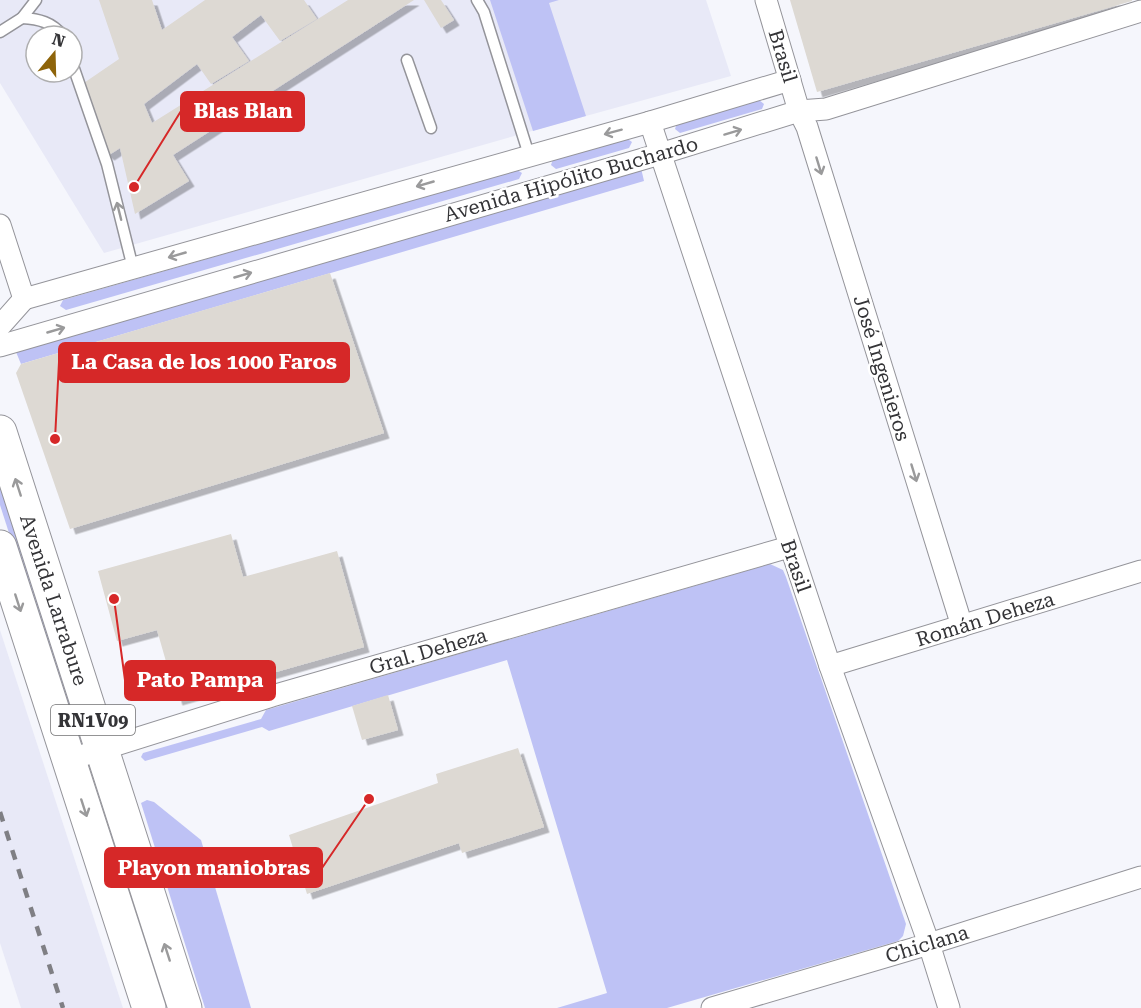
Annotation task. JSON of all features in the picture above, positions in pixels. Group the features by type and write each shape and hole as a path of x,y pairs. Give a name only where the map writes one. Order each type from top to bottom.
{"main road":[{"name":"Avenida Larrabure","path":"0,432 185,1008"},
{"name":"Avenida Larrabure","path":"0,547 150,1008"}],"street":[{"name":"Brasil","path":"766,0 799,111"},
{"name":"Avenida Hipólito Buchardo","path":"0,346 660,154 799,111 826,109 1141,11"},
{"name":"Avenida Hipólito Buchardo","path":"24,299 650,122 790,80"},
{"name":"José Ingenieros","path":"799,111 807,127 962,626"},
{"name":"Brasil","path":"650,122 789,546 929,944 949,1008"},
{"path":"529,155 541,187"},
{"path":"0,225 24,299 0,326"},
{"name":"Gral. Deheza","path":"68,760 272,696 789,546"},
{"name":"Román Deheza","path":"830,666 1141,571"},
{"name":"Chiclana","path":"712,1008 929,944 1141,877"}],"lane":[{"path":"0,32 22,18 36,0"},
{"path":"477,0 484,12 529,155"},
{"path":"22,18 50,24"},
{"path":"407,60 431,128"},
{"path":"79,84 107,164 133,268"}],"shaded area":[{"path":"0,0 706,0 731,76 104,253 0,83"},
{"path":"490,0 559,0 549,3 586,116 533,131"},
{"path":"759,100 764,104 762,109 680,133 675,129 677,123"},
{"path":"626,138 632,142 629,148 556,169 551,165 553,159"},
{"path":"641,168 644,181 21,364 16,352"},
{"path":"517,170 522,173 519,179 66,310 60,306 63,300"},
{"path":"0,483 77,724 71,726 0,505"},
{"path":"770,564 783,570 786,577 906,924 903,936 898,941 667,1008 557,1008 607,993 507,660 269,731 262,727 145,761 141,757 143,753 261,719 266,710"},
{"path":"0,630 123,1008 21,1008 0,943"},
{"path":"147,800 154,802 201,840 251,1008 205,1008 141,803"}],"building":[{"path":"99,0 152,0 162,30 205,0 304,0 317,19 280,41 261,15 232,37 249,61 211,84 197,64 144,104 152,123 348,0 414,0 173,155 189,181 135,214 120,148 109,155 94,143 75,89 119,59"},
{"path":"424,0 441,0 454,20 441,28"},
{"path":"790,0 1132,0 1132,1 817,92"},
{"path":"330,273 384,433 70,529 16,373 21,364"},
{"path":"231,534 243,577 337,551 364,647 177,700 157,630 117,641 98,571"},
{"path":"388,695 398,730 362,740 352,706"},
{"path":"518,748 544,827 462,853 459,843 307,894 289,835 438,783 436,774"}],"railway":[{"path":"0,812 63,1008"}],"place":[{"name":"Blas Blan","path":"134,187"},
{"name":"La Casa de los 1000 Faros","path":"55,439"},
{"name":"Pato Pampa","path":"114,599"},
{"name":"Playon maniobras","path":"369,799"}]}
